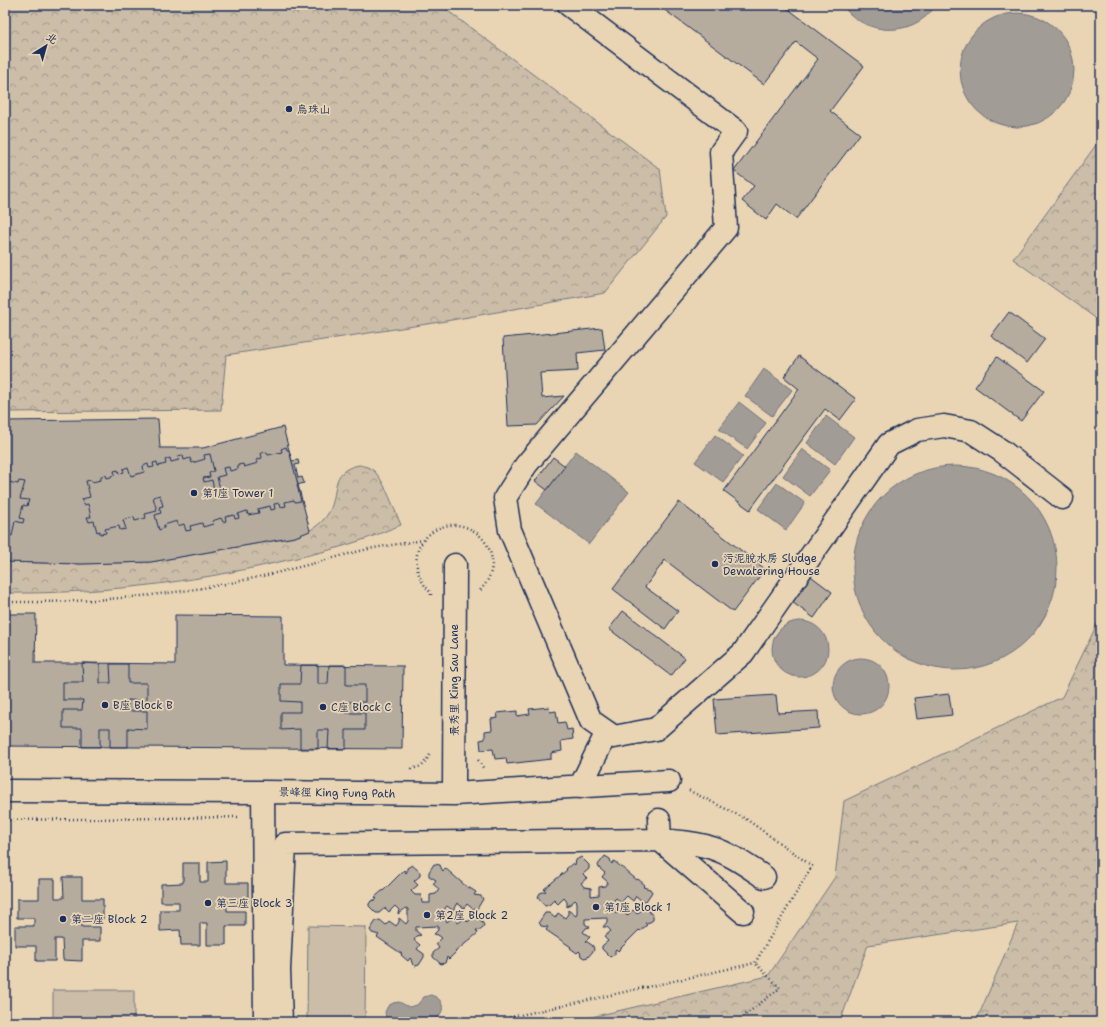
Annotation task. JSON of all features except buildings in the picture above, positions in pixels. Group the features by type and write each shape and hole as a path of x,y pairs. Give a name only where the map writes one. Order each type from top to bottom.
{"street":[{"path":"569,5 736,131 721,152 726,228 526,465 505,498 510,530 591,721 614,737 656,729 742,653 889,444 917,430 944,426 971,431 1002,451 1062,498"},
{"name":"景秀里 King Sau Lane","path":"454,565 454,794"},
{"path":"580,787 607,732"},
{"name":"景峰徑 King Fung Path","path":"5,791 454,794 669,781"},
{"path":"263,792 265,1022"},
{"path":"659,830 709,882 743,912"},
{"path":"281,1022 279,970 285,844 659,830 713,848 729,855 764,877"},
{"path":"709,882 729,855"}],"path":[{"path":"431,601 431,593 424,586 416,570 418,551 423,540 430,533 441,527 450,525 460,525 471,529 481,536 487,544 492,563 486,583 479,592 477,598"},
{"path":"5,602 88,600 198,588 308,566 361,551 423,540"},
{"path":"408,770 422,766 432,754"},
{"path":"477,758 485,770"},
{"path":"503,1022 507,1018 755,963 812,866 746,818 669,781"},
{"path":"736,1022 780,988 755,963"}],"green space":[{"path":"5,5 440,5 660,169 666,217 605,293 440,322 226,355 221,410 5,412"},
{"path":"1101,138 1101,322 1013,259"},
{"path":"359,465 376,473 383,483 401,525 329,550 212,576 143,586 74,592 5,593 5,562 81,564 151,562 295,537 309,531 326,517 332,504 336,483 339,477 349,468"},
{"path":"1101,616 1101,1022 976,1022 1018,923 868,945 840,1022 570,1022 768,976 835,877 844,801 1062,697"},
{"path":"308,926 366,927 365,1022 307,1022"},
{"path":"53,990 134,990 134,1022 53,1022"}],"shaded area":[{"path":"842,5 936,5 927,16 915,23 903,28 889,29 876,28 863,23 852,16"},
{"path":"1017,13 1039,17 1058,29 1070,48 1074,70 1070,92 1058,111 1039,123 1017,127 995,123 976,111 964,92 960,70 964,48 976,29 995,17"},
{"path":"764,369 792,390 772,416 745,396"},
{"path":"739,402 766,423 747,449 719,429"},
{"path":"826,416 854,437 835,464 807,443"},
{"path":"715,435 743,456 723,482 695,462"},
{"path":"802,449 830,470 810,496 783,476"},
{"path":"576,451 629,492 589,544 536,504"},
{"path":"945,466 965,466 994,473 1020,489 1034,503 1050,529 1057,558 1057,578 1050,607 1034,633 1020,647 994,663 985,666 965,670 945,670 916,663 890,647 876,633 860,607 857,598 853,578 853,558 860,529 876,503 890,489 916,473 925,470"},
{"path":"777,483 805,503 786,530 758,509"},
{"path":"800,621 811,623 820,629 826,638 828,649 826,660 820,669 811,675 800,677 789,675 780,669 774,660 772,649 774,638 780,629 789,623"},
{"path":"861,658 872,660 881,666 887,675 889,686 887,697 881,706 872,712 861,714 850,712 841,706 835,697 833,686 835,675 841,666 850,660"},
{"path":"431,995 439,999 442,1005 441,1013 436,1019 428,1022 387,1022 385,1012 388,1006 399,1002 409,1007 417,1005 424,997"}],"place":[{"name":"烏珠山","path":"289,109"},
{"name":"第1座 Tower 1","path":"194,493"},
{"name":"污泥脫水房 Sludge Dewatering House","path":"715,564"},
{"name":"B座 Block B","path":"105,705"},
{"name":"C座 Block C","path":"323,707"},
{"name":"第三座 Block 3","path":"208,903"},
{"name":"第1座 Block 1","path":"596,907"},
{"name":"第2座 Block 2","path":"427,915"},
{"name":"第二座 Block 2","path":"63,919"}]}
